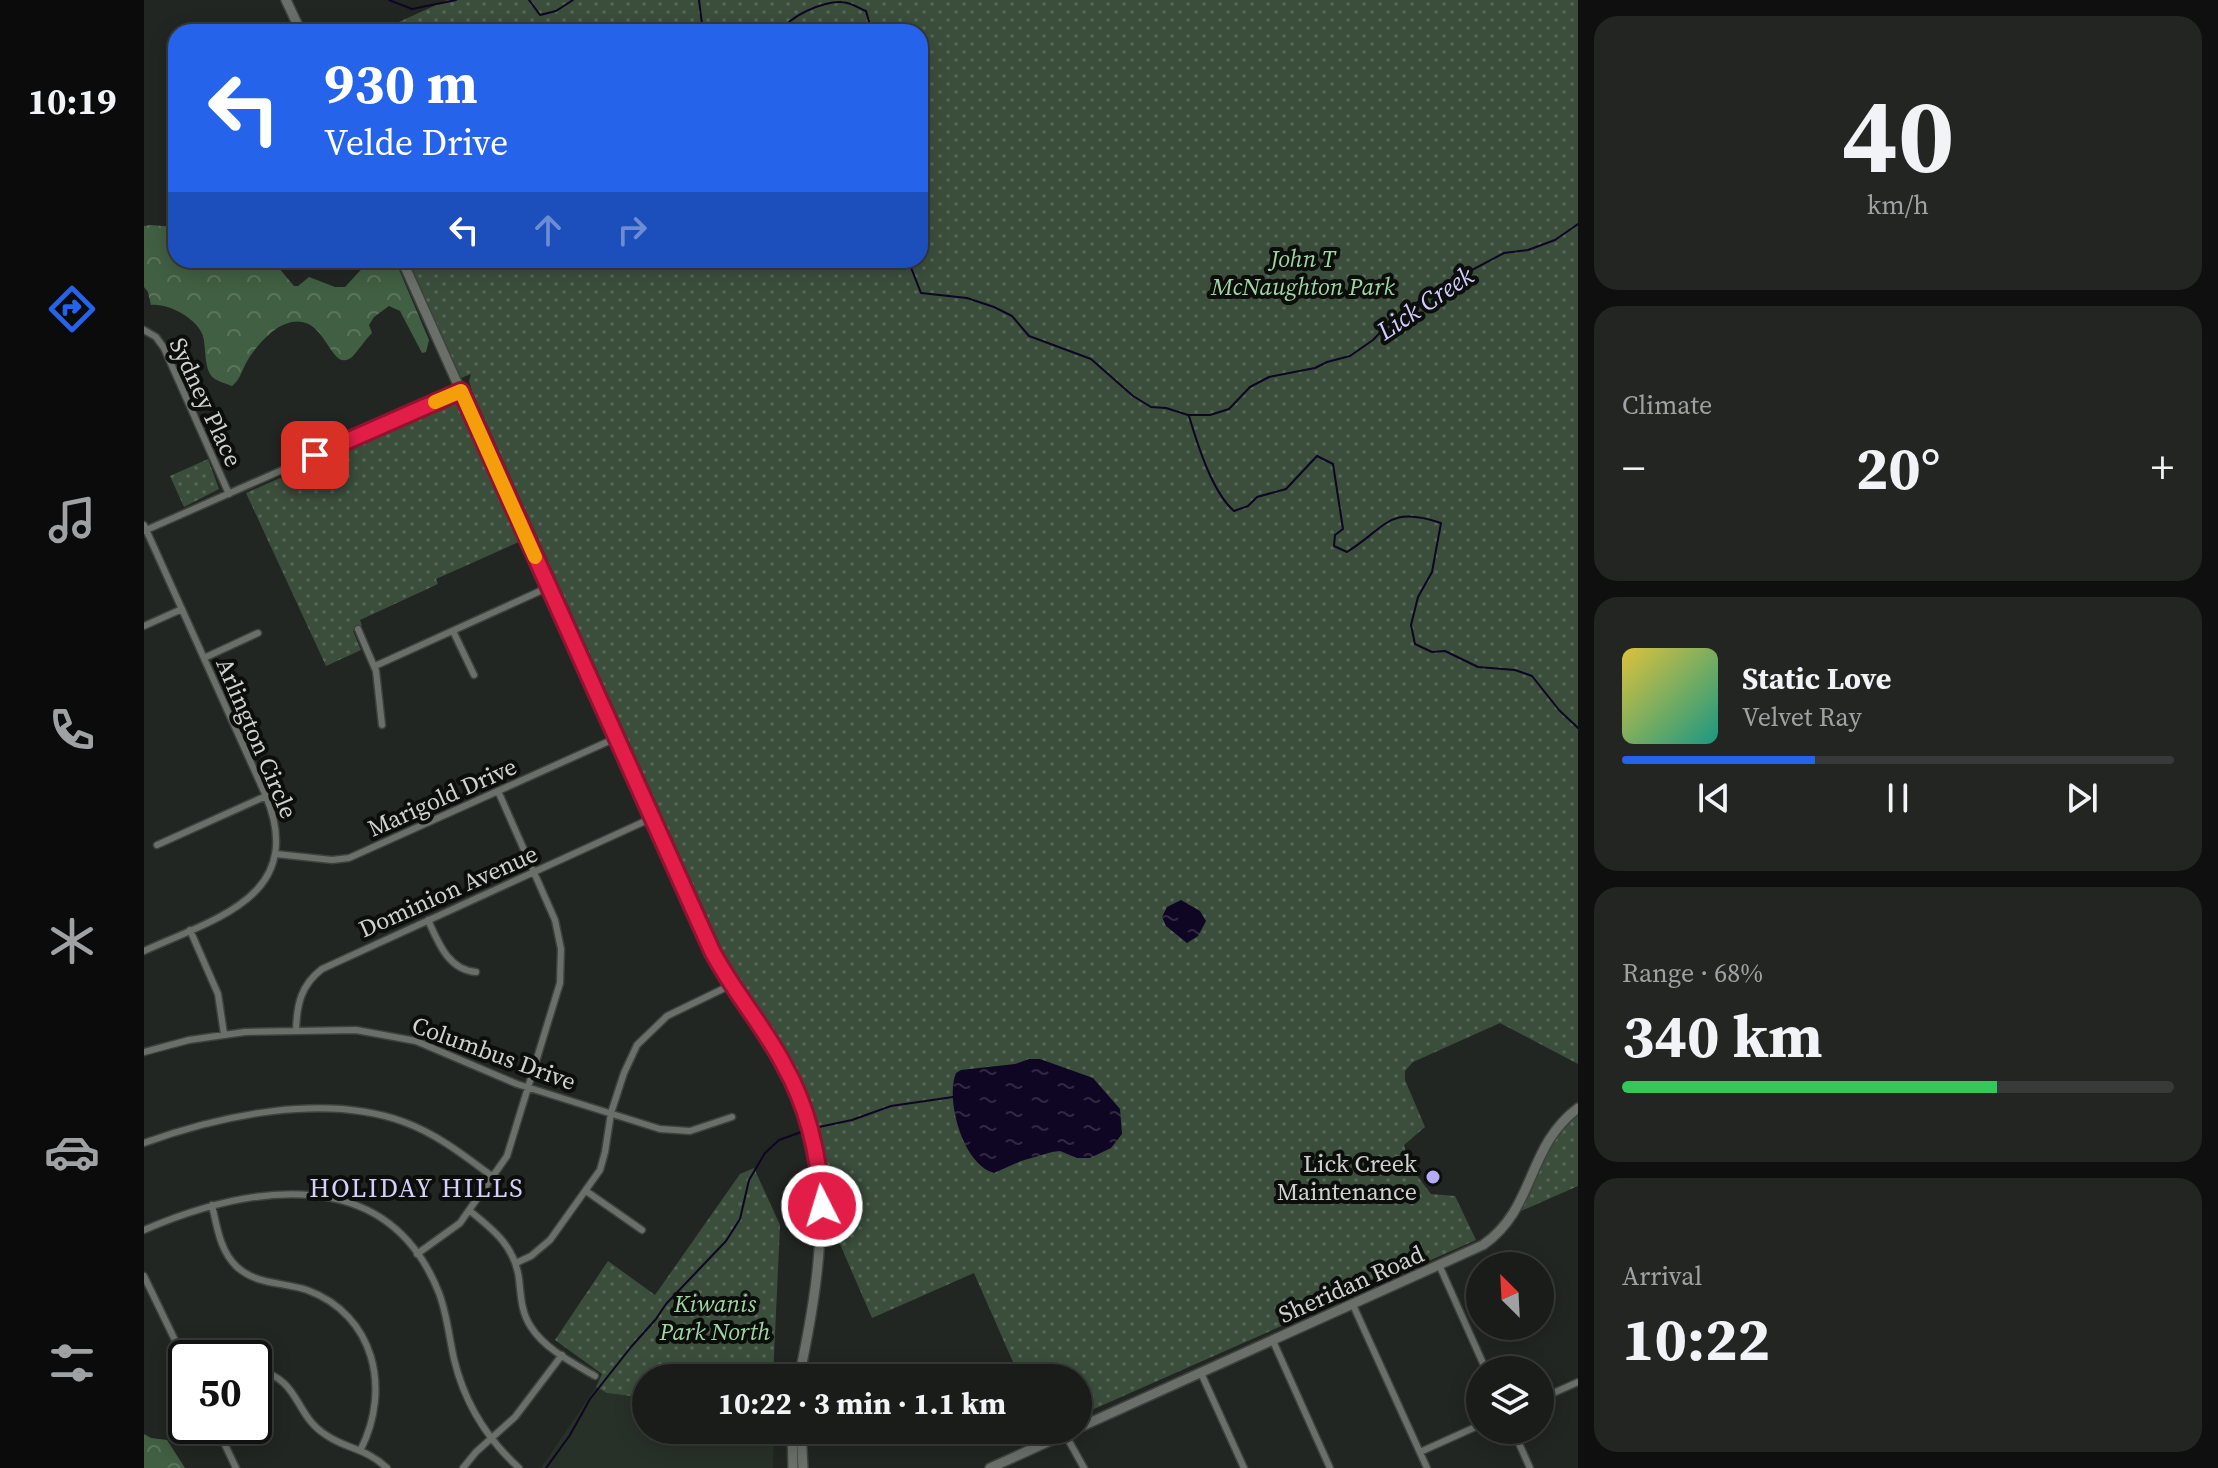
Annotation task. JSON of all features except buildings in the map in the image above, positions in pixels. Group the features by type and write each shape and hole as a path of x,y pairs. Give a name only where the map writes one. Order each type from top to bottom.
{"main road":[{"path":"286,0 297,24"},
{"path":"406,268 712,951 785,1066 811,1130 821,1181 822,1225 803,1364"},
{"name":"Sheridan Road","path":"1092,1422 1483,1245 1502,1229 1521,1202 1546,1141 1560,1123 1578,1108"},
{"path":"792,1444 793,1468"},
{"path":"802,1444 803,1468"},
{"name":"Sheridan Road","path":"990,1468 1043,1444"}],"street":[{"name":"Sydney Place","path":"144,330 156,337 164,348 229,494"},
{"path":"145,529 461,391"},
{"path":"285,469 290,479"},
{"name":"Arlington Circle","path":"144,951 236,909 254,896 270,874 276,854 277,825 145,529"},
{"path":"375,666 549,587"},
{"path":"144,626 182,609"},
{"path":"358,629 375,666 382,725"},
{"path":"453,631 474,675"},
{"path":"204,658 258,633"},
{"name":"Marigold Drive","path":"276,854 332,860 349,858 616,738"},
{"path":"417,1254 450,1233 470,1211 510,1150 558,996 562,969 555,920 498,791"},
{"path":"157,845 266,796"},
{"name":"Dominion Avenue","path":"296,1029 301,994 317,973 332,963 652,818"},
{"path":"428,920 451,961 465,970 476,972"},
{"path":"190,930 218,994 224,1034"},
{"path":"516,1263 546,1245 586,1191 603,1161 611,1113 630,1056 645,1034 674,1012 731,985"},
{"name":"Columbus Drive","path":"144,1052 224,1034 296,1029 356,1030 408,1039 529,1088 660,1129 683,1131 732,1117"},
{"path":"144,1143 189,1128 240,1117 291,1111 349,1110 384,1116 422,1130 457,1150 493,1177"},
{"path":"586,1191 642,1230"},
{"path":"144,1230 212,1205 282,1193 325,1196 380,1219 417,1254 440,1296 463,1388 492,1438 519,1468"},
{"path":"212,1205 223,1246 237,1267 259,1280 315,1293 342,1311 359,1332 372,1360 377,1391 375,1414 361,1449"},
{"path":"470,1211 502,1238 516,1263 527,1321 539,1337 595,1376"},
{"path":"1440,1267 1480,1356"},
{"path":"144,1276 175,1340"},
{"path":"1353,1305 1427,1468"},
{"path":"1273,1341 1330,1468"},
{"path":"463,1468 515,1417 562,1355"},
{"path":"1201,1373 1244,1468"},
{"path":"272,1374 283,1381 323,1433 361,1449 387,1468"},
{"path":"1554,1393 1578,1382"},
{"path":"1420,1452 1466,1431"},
{"path":"225,1444 236,1468"},
{"path":"1076,1444 1084,1468"},
{"path":"1519,1444 1530,1468"}],"shaded area":[{"path":"596,1387 607,1393 632,1396 632,1444 774,1444 773,1468 541,1468"}],"green space":[{"name":"John T McNaughton Park","path":"447,0 1578,0 1578,1064 1500,1023 1413,1062 1405,1071 1405,1080 1425,1127 1404,1145 1409,1165 1431,1194 1455,1196 1476,1240 1092,1410 1092,1364 1014,1364 974,1273 872,1318 833,1228 831,1178 810,1099 780,1040 725,956 472,391 469,381 471,374 456,380 407,268 928,268 928,24 394,24"},
{"path":"144,226 168,226 168,268 279,268 294,286 309,277 335,287 345,287 363,268 398,268 429,340 426,352 422,353 400,311 389,306 374,317 369,325 372,333 352,357 344,360 337,357 318,331 298,321 283,325 267,337 232,386 220,382 208,370 203,336 195,323 173,309 151,305 144,287"},
{"path":"451,400 461,406 521,541 436,579 438,584 360,620 362,626 353,631 361,650 326,666 246,493 280,478 286,481 295,477 297,470"},
{"path":"208,459 219,489 184,507 170,476"},
{"path":"1578,1113 1578,1186 1514,1214 1550,1135"},
{"name":"Kiwanis Park North","path":"754,1168 780,1225 774,1364 632,1364 632,1396 607,1393 596,1387 602,1374 555,1340 608,1261 655,1295 740,1174"},
{"path":"144,1434 167,1440 185,1468 144,1468"}],"water":[{"path":"1181,900 1200,911 1206,921 1198,936 1187,943 1166,926 1162,917 1167,907"},
{"path":"1040,1059 1093,1078 1120,1109 1122,1134 1111,1148 1090,1158 1052,1152 994,1173 973,1158 965,1145 955,1114 953,1085 956,1073"}],"waterway":[{"name":"Lick Creek","path":"389,0 412,9 456,0"},
{"name":"Lick Creek","path":"529,0 540,15 556,11 573,0"},
{"name":"Lick Creek","path":"699,0 702,24"},
{"name":"Lick Creek","path":"787,24 807,11 834,2 851,4 866,11 870,24"},
{"name":"Lick Creek","path":"911,268 921,293 967,298 994,307 1012,316 1029,336 1091,359 1133,396 1151,407 1188,415 1210,415 1229,409 1250,387 1269,377 1315,368 1350,356 1373,340 1393,319 1438,288 1504,253 1528,250 1555,240 1578,224"},
{"path":"1189,416 1212,480 1234,511 1248,506 1257,497 1286,489 1317,456 1333,464 1343,529 1335,535 1334,546 1347,552 1389,521 1399,518 1410,516 1441,523 1432,572 1418,597 1411,625 1415,644 1432,652 1445,651 1478,667 1515,670 1532,676 1578,728"},
{"path":"814,1128 852,1120 891,1106 953,1097"},
{"path":"546,1468 570,1435 590,1399 631,1347 666,1304 726,1241 740,1219 749,1180 765,1153 779,1140 804,1131"}],"slow traffic":[{"path":"435,402 461,391 535,557"}],"place":[{"name":"Lick Creek Maintenance","path":"1433,1177"}],"district":[{"name":"HOLIDAY HILLS","path":"417,1188"}],"route":[{"path":"315,455 461,391 712,951 793,1083 811,1128 821,1181 822,1206"}]}
